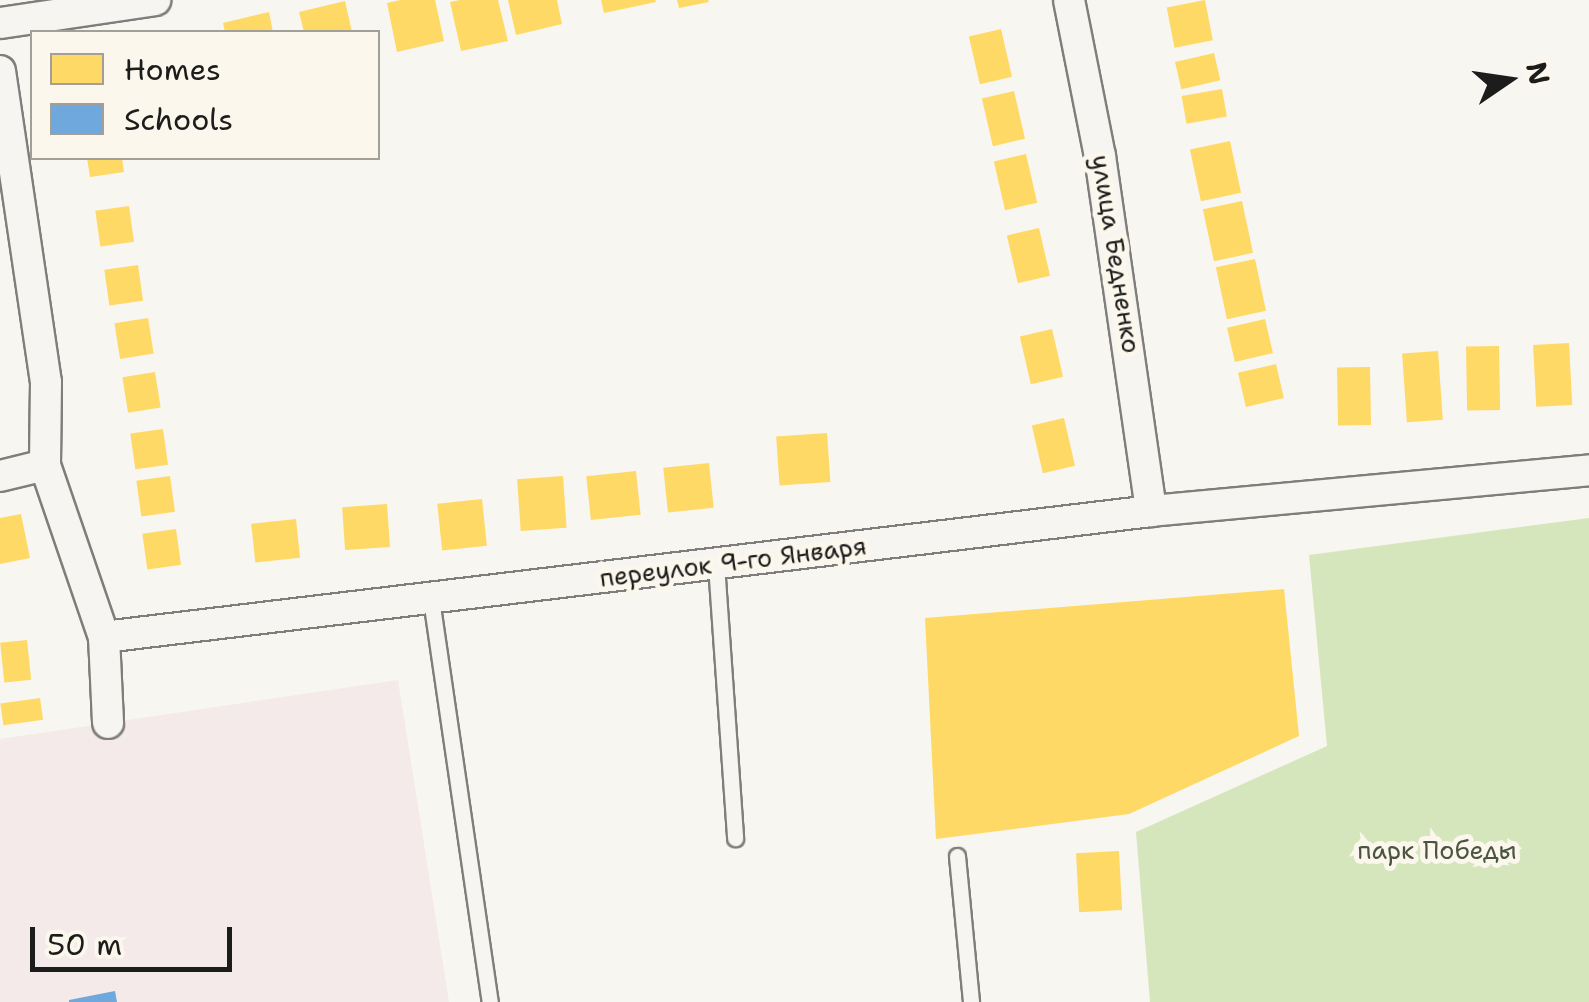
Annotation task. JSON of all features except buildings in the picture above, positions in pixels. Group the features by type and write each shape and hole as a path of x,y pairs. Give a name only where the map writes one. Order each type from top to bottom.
{"street":[{"path":"0,23 155,0"},
{"name":"улица Бедненко","path":"1068,0 1100,156 1151,510"},
{"path":"0,71 46,382 46,465 104,636 108,723"},
{"path":"0,476 46,465"},
{"name":"переулок 9-го Января","path":"104,636 1151,510 1589,470"}],"lane":[{"path":"716,564 734,838"},
{"path":"431,598 490,1002"},
{"path":"957,856 971,1002"}],"shaded area":[{"path":"398,680 449,1002 0,1002 0,739"}],"green space":[{"name":"парк Победы","path":"1589,518 1589,1002 1150,1002 1136,832 1327,746 1309,555"}]}
